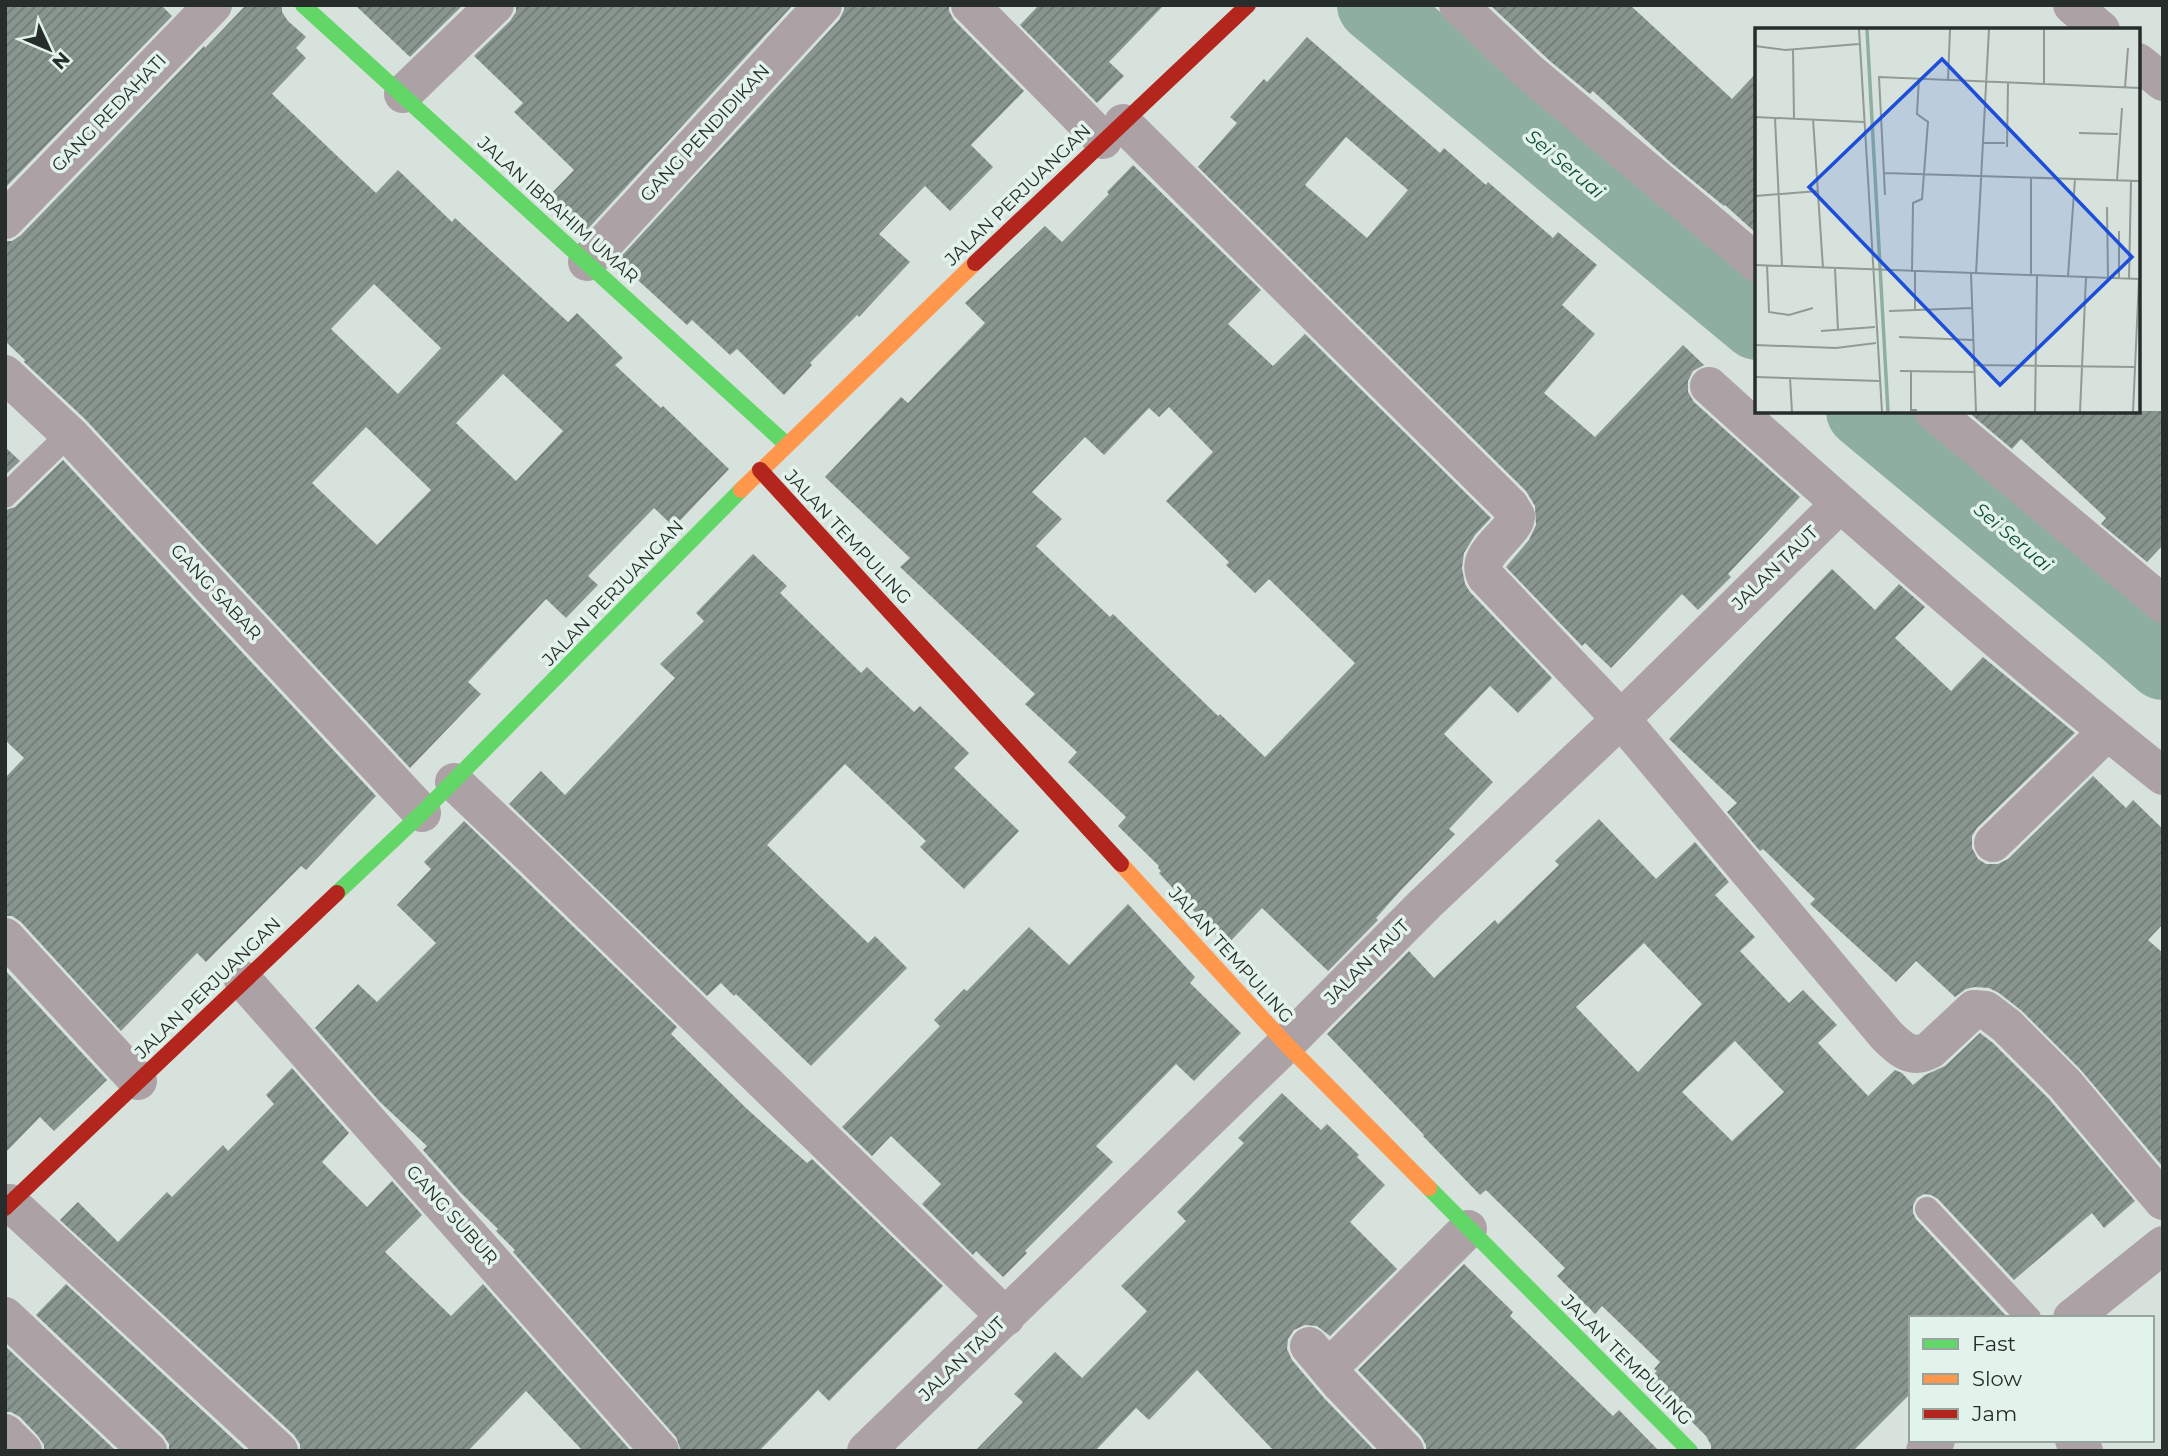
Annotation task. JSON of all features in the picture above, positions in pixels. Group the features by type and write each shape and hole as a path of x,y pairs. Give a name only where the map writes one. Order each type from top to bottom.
{"street":[{"name":"GANG REDAHATI","path":"5,220 213,5"},
{"name":"JALAN IBRAHIM UMAR","path":"303,5 786,444"},
{"path":"402,94 495,5"},
{"name":"GANG PENDIDIKAN","path":"587,262 823,5"},
{"path":"970,5 1113,132 1510,506 1516,516 1515,522 1482,566 1486,577 1621,719 1900,1048 1911,1054 1921,1055 1930,1050 1974,1009 1986,1010 2007,1026 2064,1084 2163,1200"},
{"name":"JALAN PERJUANGAN","path":"8,1205 422,813 786,444 1248,5"},
{"path":"1458,5 1528,71 1755,261"},
{"path":"2140,64 2163,82"},
{"name":"GANG SABAR","path":"5,374 69,434 422,813"},
{"path":"1709,386 1840,504 2107,732 2163,776"},
{"path":"1935,413 2163,604"},
{"name":"JALAN TEMPULING","path":"760,470 1286,1044 1690,1451"},
{"name":"JALAN TAUT","path":"866,1451 1286,1044 1425,904 1621,719 1840,504"},
{"path":"1993,843 2107,732"},
{"path":"454,782 1006,1317"},
{"path":"5,937 138,1081"},
{"name":"GANG SUBUR","path":"243,980 660,1451"},
{"path":"8,1205 279,1451"},
{"path":"1405,1451 1341,1384 1326,1350 1468,1229"},
{"path":"2074,1316 2163,1245"},
{"path":"5,1316 148,1451"},
{"path":"5,1433 23,1451"}],"lane":[{"path":"5,496 69,434"},
{"path":"1927,1209 2027,1316"}],"building":[{"path":"5,5 161,5 172,16 5,188"},
{"path":"246,5 282,5 282,12 288,21 306,37 296,48 306,58 272,94 376,193 398,170 452,222 455,218 568,322 577,313 623,358 615,365 729,469 674,527 654,508 588,576 598,585 566,618 546,599 468,682 481,694 410,768 85,419 5,341 5,241 12,241 21,235 204,46 205,48","holes":["374,284 441,348 398,394 331,329","503,374 563,431 516,481 456,423","366,427 431,490 377,545 312,483"]},
{"path":"355,5 463,5 410,57"},
{"path":"516,5 793,5 585,232 547,198 574,170 514,112 523,103 474,56 510,21 516,12"},
{"path":"844,5 949,5 954,20 1024,91 971,145 993,167 950,211 925,186 879,234 910,262 859,317 857,315 810,363 812,365 784,395 737,349 730,355 692,320 687,325 617,261 839,20"},
{"path":"1039,5 1164,5 1109,62 1124,76 1097,103 1020,25"},
{"path":"1490,5 1630,5 1732,99 1755,74 1755,232 1670,162 1593,91 1590,94"},
{"path":"1307,37 1440,153 1444,148 1553,238 1558,232 1597,265 1562,305 1595,334 1544,393 1595,437 1683,345 1704,365 1693,371 1688,381 1688,392 1694,402 1800,497 1728,574 1731,577 1698,610 1682,594 1611,668 1585,643 1582,646 1506,567 1529,540 1536,525 1535,506 1526,491 1198,167 1237,123 1230,117 1264,79 1267,82","holes":["1346,137 1408,190 1367,238 1305,185"]},
{"path":"1133,165 1261,290 1228,324 1273,366 1305,334 1491,518 1475,535 1464,553 1462,568 1465,584 1552,678 1518,713 1490,686 1444,734 1493,782 1449,829 1455,834 1328,971 1262,908 1226,946 1159,873 1159,866 1118,826 1126,817 1068,762 1077,752 1025,704 1035,694 900,567 910,558 825,477 901,397 908,403 985,323 965,303 1045,226 1062,242 1109,194 1107,192","holes":["1169,407 1213,452 1166,501 1229,562 1226,565 1255,593 1269,579 1355,663 1265,757 1220,714 1218,716 1113,614 1110,617 1036,546 1062,519 1032,492 1085,437 1104,455 1149,408 1159,417"]},
{"path":"2163,411 2163,545 2147,562 2101,524 2106,518 2021,439 2012,449 1969,413"},
{"path":"5,447 20,461 5,475"},
{"path":"63,460 376,796 306,870 301,866 206,962 197,953 121,1031 21,922 12,916 5,916 5,778 24,758 5,740 5,510 15,507"},
{"path":"753,554 787,586 780,593 861,673 867,667 914,712 920,706 969,753 954,768 1019,831 964,889 920,847 926,841 845,764 767,845 868,943 875,936 907,968 811,1066 721,983 707,996 509,804 541,771 565,795 675,678 660,664 704,621 696,613"},
{"path":"1832,569 1875,610 1899,584 1925,607 1895,638 1951,691 1983,657 2075,733 1977,828 1972,836 1972,848 1978,859 1986,864 1998,864 2008,859 2093,776 2126,808 2133,800 2163,829 2163,924 2148,940 2163,953 2163,1167 2080,1069 2022,1011 1999,993 1989,988 1975,987 1966,989 1955,997 1916,961 1896,982 1810,904 1815,899 1763,849 1760,851 1727,812 1737,803 1669,739"},
{"path":"1599,819 1656,879 1695,842 1729,882 1715,895 1755,937 1740,951 1789,1003 1803,990 1837,1025 1818,1043 1868,1096 1895,1070 1902,1073 1913,1085 1925,1075 1945,1066 1980,1033 2049,1099 2135,1201 2104,1228 2092,1213 2014,1280 1938,1199 1924,1194 1917,1198 1913,1205 1916,1219 2006,1316 1909,1316 1909,1395 1853,1451 1711,1451 1706,1436 1649,1379 1657,1371 1654,1369 1660,1362 1602,1306 1595,1314 1557,1276 1565,1268 1486,1190 1480,1195 1327,1034 1409,951 1434,978 1495,920 1498,924 1559,865 1555,861","holes":["1644,943 1702,1004 1638,1072 1576,1007","1735,1041 1784,1092 1732,1141 1682,1092"]},
{"path":"464,821 677,1027 671,1034 746,1108 807,1163 812,1159 943,1286 829,1401 818,1390 759,1451 681,1451 676,1437 513,1252 515,1250 496,1231 498,1229 423,1150 427,1146 380,1102 315,1028 358,984 377,1002 436,943 397,905 431,869 424,862"},
{"path":"1128,904 1195,977 1190,983 1241,1033 1194,1081 1176,1064 1096,1146 1113,1162 1003,1277 976,1251 973,1255 922,1204 941,1184 891,1136 872,1156 842,1127 940,1026 934,1020 964,989 967,991 1029,927 1069,965"},
{"path":"5,970 107,1080 54,1131 40,1117 5,1153"},
{"path":"292,1068 349,1133 322,1162 367,1207 392,1181 422,1215 385,1252 451,1316 483,1284 631,1451 583,1451 526,1391 468,1451 300,1451 300,1444 294,1435 60,1220 78,1202 118,1242 167,1192 172,1197 223,1145 228,1151 274,1104 266,1095"},
{"path":"1282,1093 1321,1130 1327,1124 1385,1185 1350,1222 1397,1269 1330,1336 1317,1326 1305,1325 1294,1330 1288,1339 1287,1349 1292,1360 1324,1398 1375,1451 1274,1451 1197,1370 1149,1420 1136,1408 1095,1451 975,1451 1023,1402 1014,1394 1055,1352 1082,1378 1147,1311 1121,1286 1186,1221 1177,1212 1244,1143 1238,1138"},
{"path":"1464,1264 1513,1312 1510,1316 1613,1416 1619,1410 1659,1451 1426,1451 1421,1436 1358,1370"},
{"path":"66,1284 246,1451 169,1451 169,1444 163,1435 36,1315"},
{"path":"5,1346 116,1451 44,1451 44,1445 38,1436 20,1417 5,1412"}],"waterway":[{"name":"Sei Seruai","path":"1374,5 1755,321"},
{"name":"Sei Seruai","path":"1865,413 2163,663"}],"traffic: fast":[{"path":"303,5 786,444"},
{"path":"337,893 422,813 741,490"},
{"path":"1429,1188 1690,1451"}],"traffic: slow":[{"path":"741,490 975,263"},
{"path":"1121,864 1286,1044 1429,1188"}],"traffic: jam":[{"path":"975,263 1248,5"},
{"path":"760,470 1121,864"},
{"path":"5,1208 337,893"}]}
